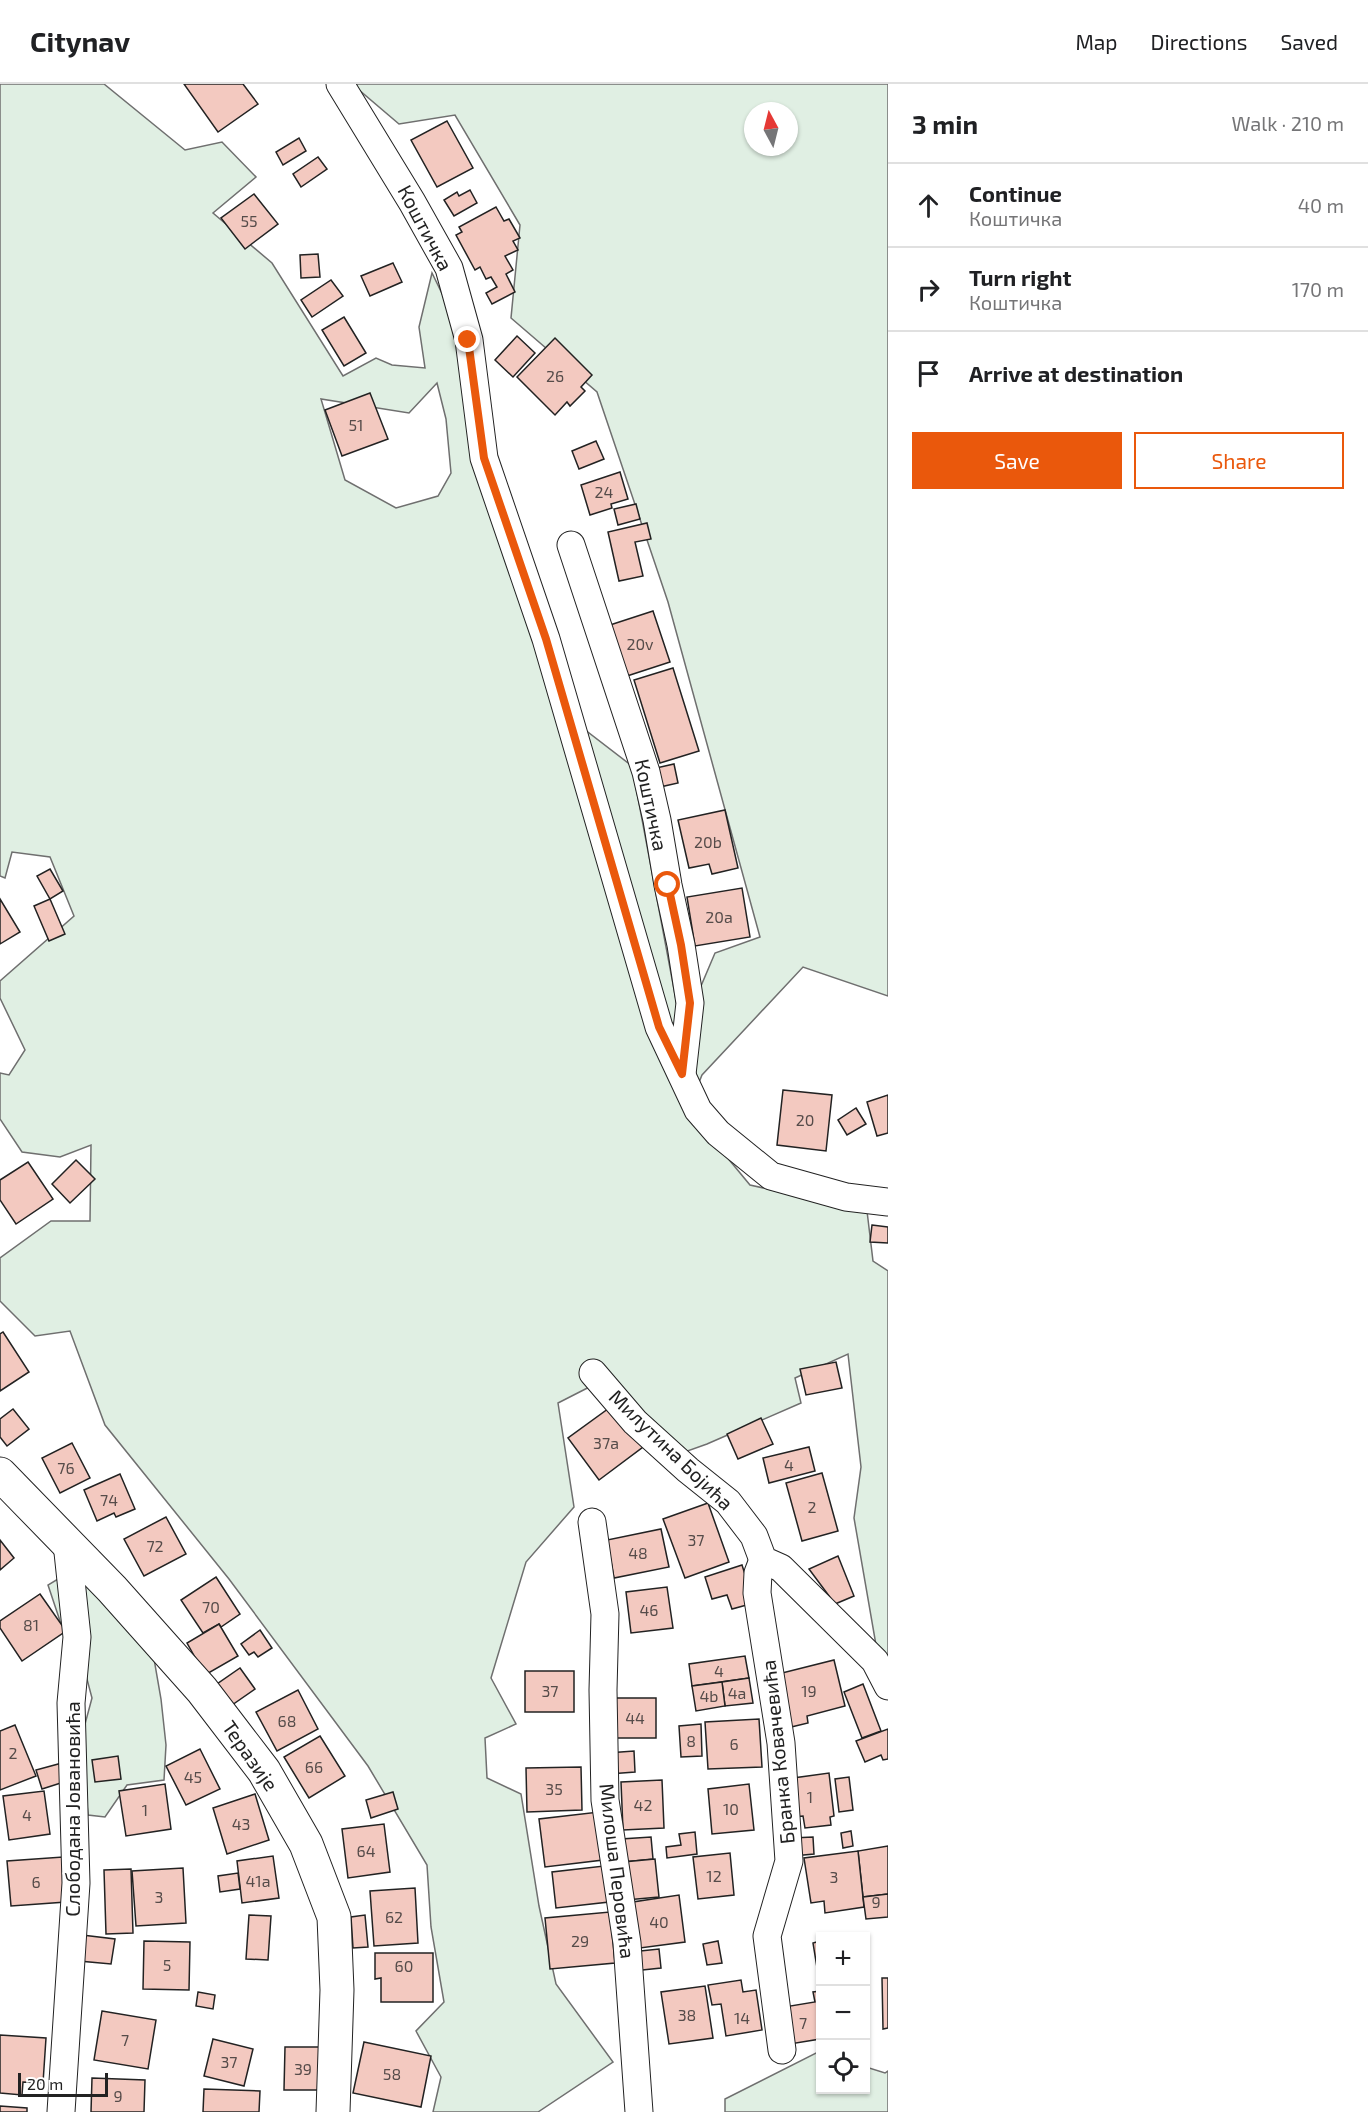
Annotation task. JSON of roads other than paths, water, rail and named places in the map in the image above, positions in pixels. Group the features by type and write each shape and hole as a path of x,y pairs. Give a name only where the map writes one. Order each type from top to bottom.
{"street":[{"name":"Коштичка","path":"340,84 412,202 449,268 468,340 484,458 546,639 659,1027 698,1110 718,1133 771,1176 846,1197 888,1202"},
{"name":"Коштичка","path":"571,545 639,750 655,811 690,1003 682,1074"},
{"name":"Милутина Бојића","path":"593,1373 635,1422 688,1470 728,1502 754,1536 763,1560"},
{"name":"Теразије","path":"5,1488 67,1543 112,1588 202,1690 264,1772 306,1844 334,1917 337,1990 333,2112"},
{"name":"Милоша Перовића","path":"592,1522 605,1614 603,1690 605,1800 627,1943 639,2112"},
{"name":"Слободана Јовановића","path":"61,2112 76,1883 70,1703 77,1636 67,1543"},
{"path":"763,1560 781,1568 875,1661 888,1686"},
{"name":"Бранка Ковачевића","path":"763,1560 758,1573 757,1593 781,1743 789,1861 767,1936 782,2050"}]}
